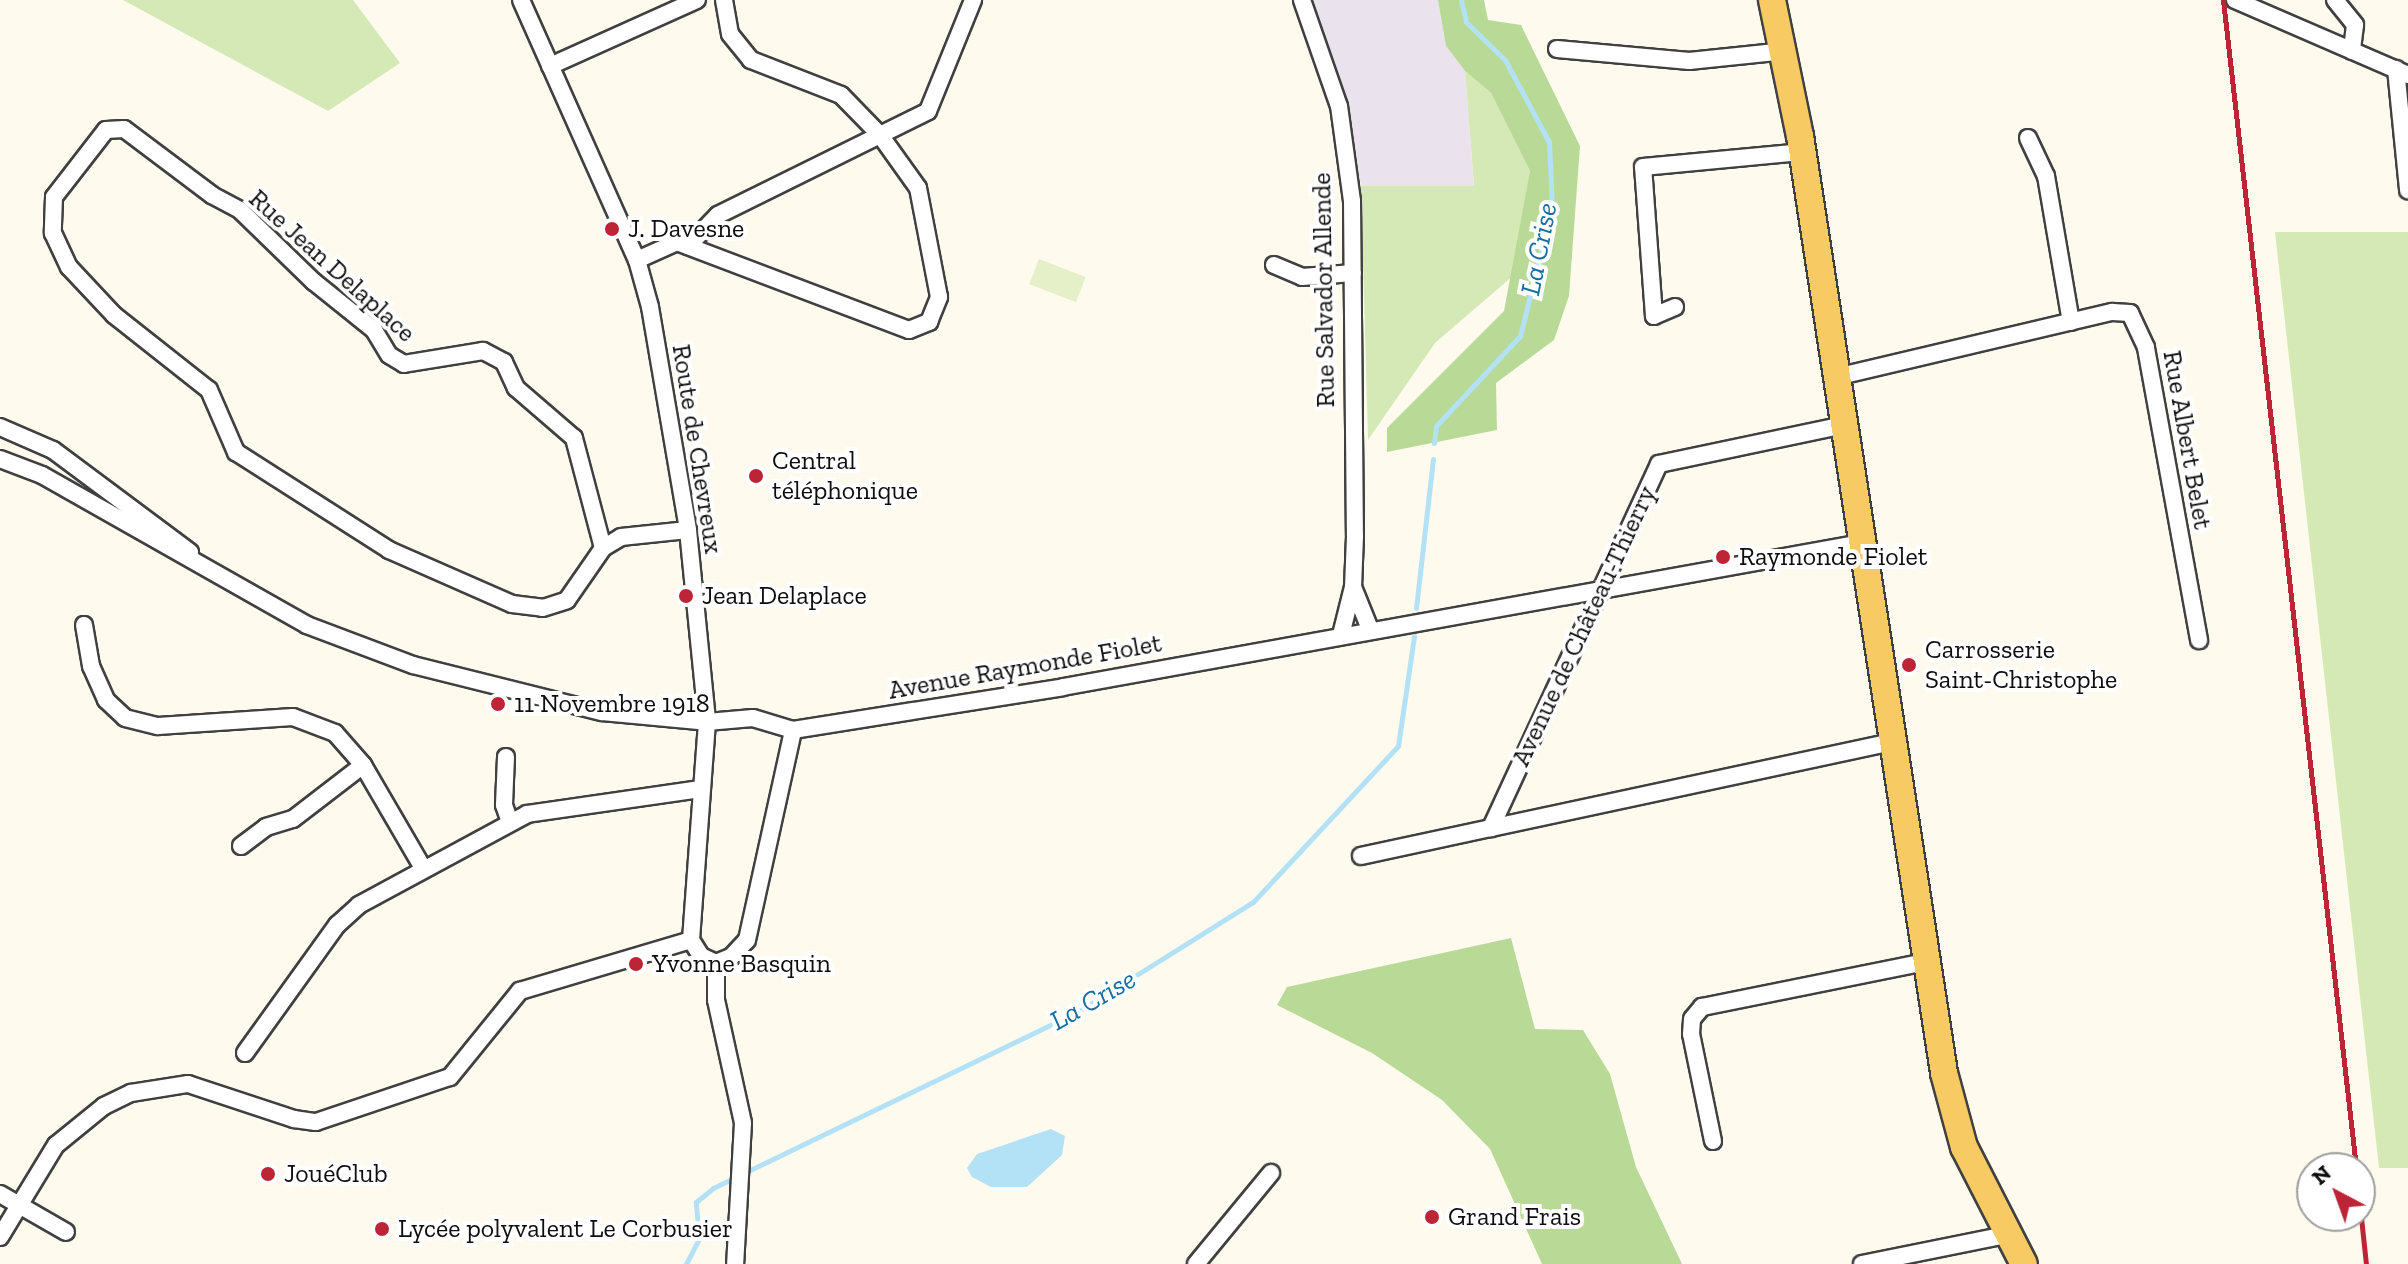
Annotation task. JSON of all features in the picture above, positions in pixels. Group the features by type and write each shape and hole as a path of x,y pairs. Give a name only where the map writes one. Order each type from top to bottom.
{"main road":[{"path":"1772,0 1785,51 1803,152 1926,962 1953,1109 1964,1147 2006,1235 2024,1264"}],"street":[{"name":"Route de Chevreux","path":"521,0 637,260 650,307 688,530 707,722 691,940"},
{"path":"550,66 697,0"},
{"path":"637,260 677,242 860,315 909,330 929,322 939,297 918,188 880,135 841,95 751,60 730,34 724,0"},
{"path":"688,246 718,215 928,111 973,0"},
{"name":"Rue Salvador Allende","path":"1302,0 1339,106 1352,201 1353,587 1341,635"},
{"path":"2235,0 2402,72 2408,190"},
{"path":"2335,0 2355,25 2352,51"},
{"path":"1557,49 1689,61 1785,51"},
{"name":"Rue Jean Delaplace","path":"124,129 212,195 240,210 314,282 374,330 389,355 404,364 483,351 504,362 516,388 574,438 603,548 567,600 543,608 512,604 389,550 297,495 236,452 209,390 114,315 69,267 53,233 54,197 106,130 124,129"},
{"path":"2028,138 2046,176 2071,322"},
{"path":"1675,307 1654,316 1643,167 1803,152"},
{"path":"1274,265 1302,277 1353,273"},
{"name":"Rue Albert Belet","path":"1836,377 2123,311 2141,326 2199,640"},
{"name":"Avenue de Château-Thierry","path":"1491,828 1659,464 1844,425"},
{"name":"Avenue Raymonde Fiolet","path":"0,427 53,450 217,573"},
{"name":"Avenue Raymonde Fiolet","path":"0,459 42,475 307,625 413,665 602,712 707,722 753,718 793,730 1862,543"},
{"path":"603,548 621,537 688,530"},
{"name":"Rue Salvador Allende","path":"1353,587 1370,629"},
{"path":"84,625 91,666 106,700 125,718 158,726 293,717 335,733 363,765 424,870"},
{"path":"0,1237 56,1145 104,1106 131,1093 188,1084 294,1119 316,1122 450,1077 520,991 691,940 701,956 716,963 731,957 747,940 793,730"},
{"path":"1361,856 1893,742"},
{"path":"506,757 504,805 510,822"},
{"path":"241,846 266,827 293,819 363,765"},
{"path":"245,1053 337,925 359,905 510,822 553,808 701,789"},
{"path":"1713,1141 1691,1034 1692,1019 1702,1007 1926,962"},
{"path":"716,963 716,1000 737,1083 743,1157 735,1264"},
{"path":"1196,1264 1271,1173"},
{"path":"0,1194 66,1232"},
{"path":"1862,1264 2006,1235"}],"shaded area":[{"path":"1312,0 1438,0 1446,46 1465,71 1474,187 1361,186 1343,88"}],"green space":[{"path":"123,0 353,0 400,63 328,111"},
{"path":"1438,0 1484,0 1488,20 1521,25 1580,146 1569,296 1554,340 1496,383 1497,430 1387,452 1387,428 1504,311 1530,171 1491,93 1465,71 1446,46"},
{"path":"1465,71 1491,93 1530,171 1514,275 1435,343 1368,440 1361,186 1474,186"},
{"path":"2275,232 2408,232 2408,1168 2379,1168"},
{"path":"1039,259 1086,277 1076,302 1029,284"},
{"path":"1511,938 1535,1029 1583,1030 1610,1074 1636,1167 1682,1264 1542,1264 1490,1149 1442,1100 1372,1053 1277,1005 1287,987"}],"water":[{"path":"1051,1129 1065,1136 1062,1155 1027,1187 991,1187 972,1177 967,1168 977,1154"}],"waterway":[{"name":"La Crise","path":"1434,443 1436,426 1520,336 1552,208 1549,142 1505,60 1466,22 1461,0"},
{"name":"La Crise","path":"1416,608 1433,459"},
{"name":"La Crise","path":"686,1264 699,1239 696,1202 713,1188 1079,1011 1253,902 1398,746 1414,636"}],"railway":[{"path":"2223,0 2354,1152"},
{"path":"2363,1232 2366,1264"}],"place":[{"name":"J. Davesne","path":"612,229"},
{"name":"Central téléphonique","path":"756,476"},
{"name":"Raymonde Fiolet","path":"1723,557"},
{"name":"Jean Delaplace","path":"686,596"},
{"name":"Carrosserie Saint-Christophe","path":"1909,665"},
{"name":"11 Novembre 1918","path":"498,704"},
{"name":"Yvonne Basquin","path":"636,964"},
{"name":"JouéClub","path":"268,1174"},
{"name":"Grand Frais","path":"1432,1217"},
{"name":"Lycée polyvalent Le Corbusier","path":"382,1229"}]}
